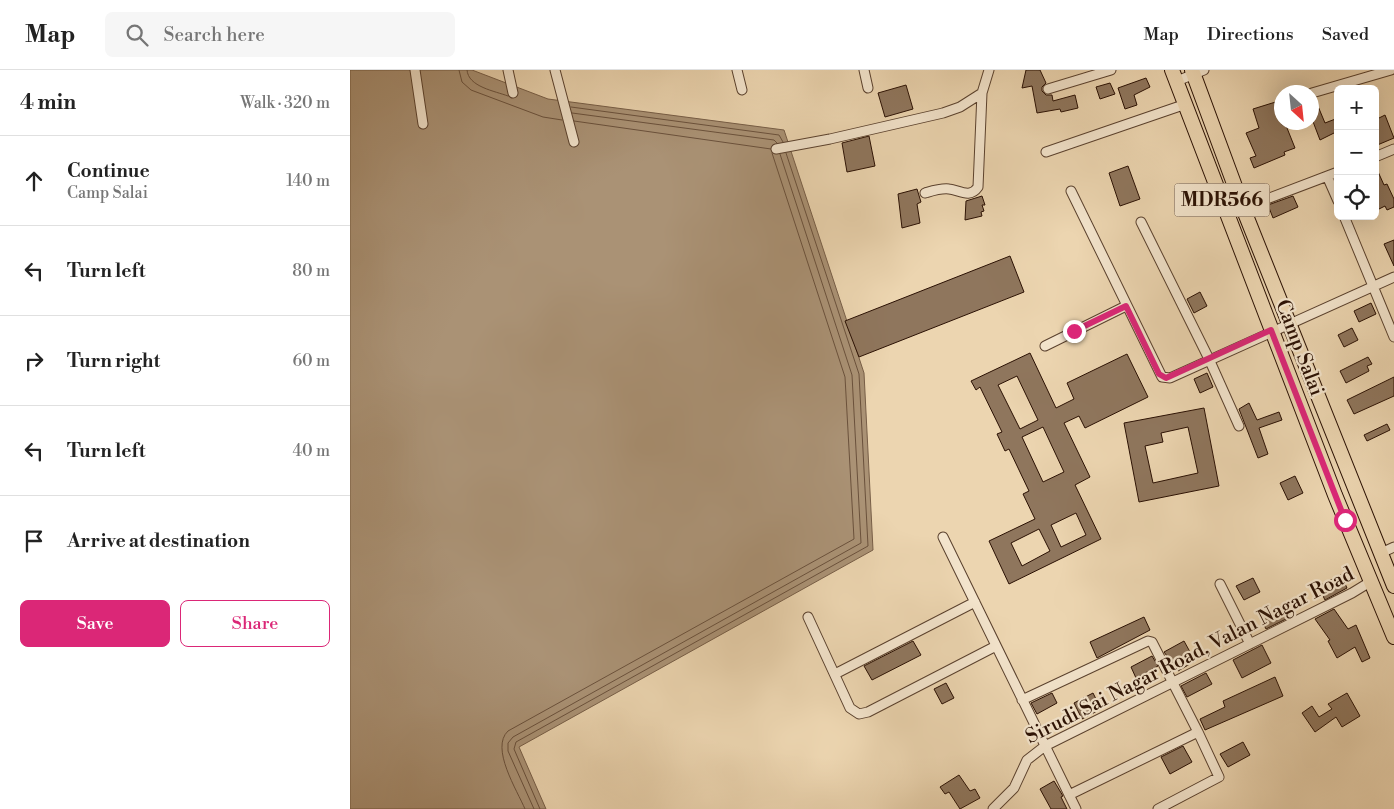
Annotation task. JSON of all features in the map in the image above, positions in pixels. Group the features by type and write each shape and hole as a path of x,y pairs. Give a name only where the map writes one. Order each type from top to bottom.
{"main road":[{"name":"Camp Salai","path":"1197,71 1243,208 1290,323 1388,550 1394,586"},
{"name":"Camp Salai","path":"1175,75 1271,330 1370,582 1394,637"}],"street":[{"path":"415,70 423,124"},
{"path":"508,70 513,93"},
{"path":"555,70 574,142"},
{"path":"737,70 742,90"},
{"path":"864,70 868,88"},
{"path":"925,193 948,188 967,193 972,192 978,187 982,93 990,70"},
{"path":"1048,90 1111,70"},
{"path":"1319,91 1391,70"},
{"path":"1175,75 1197,71"},
{"path":"776,149 818,142 943,113 960,107 982,93"},
{"path":"1046,152 1186,104"},
{"path":"1379,155 1394,149"},
{"path":"1243,208 1334,174"},
{"path":"1328,176 1334,191"},
{"path":"1071,191 1162,377 1170,378 1271,330 1394,277"},
{"path":"1346,220 1394,337"},
{"path":"1141,222 1209,359 1239,426"},
{"path":"1045,346 1126,306"},
{"path":"943,537 1076,809"},
{"name":"Sirudi Sai Nagar Road, Valan Nagar Road","path":"993,809 1014,788 1027,760 1045,746 1370,582"},
{"path":"1220,584 1250,644"},
{"path":"835,674 975,602"},
{"path":"808,617 850,708 859,714 868,712 996,646"},
{"path":"1022,700 1148,641 1152,642 1219,777 1158,809"},
{"path":"1069,795 1198,732"}],"water":[{"path":"350,70 472,70 548,99 784,130 864,373 873,550 519,747 546,809 350,809"}],"building":[{"path":"1026,70 1040,70 1046,83 1042,87 1042,91 1046,95 1052,95 1053,101 1075,95 1078,108 1061,112 1060,109 1037,113 1032,86 1022,88"},
{"path":"1146,78 1150,87 1134,95 1137,105 1125,109 1118,88"},
{"path":"1110,83 1115,94 1100,99 1096,87"},
{"path":"906,85 913,109 885,117 878,93"},
{"path":"1274,102 1274,130 1288,130 1295,148 1284,152 1285,155 1254,168 1250,158 1256,156 1246,133 1259,128 1253,109"},
{"path":"1319,109 1325,123 1334,120 1334,133 1320,140 1316,130 1319,130"},
{"path":"1385,115 1394,138 1379,144 1379,130 1379,118"},
{"path":"869,136 875,166 847,172 842,143"},
{"path":"1128,166 1140,199 1120,206 1109,173"},
{"path":"1379,174 1384,185 1387,184 1394,199 1394,207 1387,210 1385,206 1379,209"},
{"path":"917,189 921,202 917,204 920,223 902,228 898,194"},
{"path":"982,196 985,205 982,205 984,211 981,212 982,216 965,220 966,201"},
{"path":"1293,196 1298,207 1273,218 1268,205"},
{"path":"1394,240 1394,266 1384,244"},
{"path":"1010,256 1024,292 859,357 845,321"},
{"path":"1200,292 1207,306 1194,313 1187,299"},
{"path":"1371,303 1376,314 1359,322 1354,311"},
{"path":"1352,328 1358,340 1344,347 1338,335"},
{"path":"1030,353 1056,408 1074,399 1067,383 1127,354 1148,397 1085,428 1079,416 1064,423 1090,477 1075,485 1101,539 1009,584 989,541 1035,519 1023,494 1029,491 1009,449 1005,451 997,434 1002,432 980,387 976,390 971,381","holes":["1017,376 1038,420 1020,429 998,385","1043,427 1064,472 1043,482 1022,437","1076,513 1086,535 1061,547 1051,525","1039,529 1050,551 1022,566 1011,543"]},
{"path":"1368,357 1372,364 1367,366 1369,371 1346,383 1340,371"},
{"path":"1207,373 1213,387 1200,393 1194,379"},
{"path":"1394,377 1394,396 1354,414 1347,400"},
{"path":"1249,403 1257,420 1279,412 1282,420 1259,428 1268,454 1258,458 1239,409"},
{"path":"1204,408 1219,486 1139,502 1124,423","holes":["1188,427 1198,473 1153,483 1145,446 1163,442 1161,433"]},
{"path":"1387,424 1390,430 1367,441 1364,435"},
{"path":"1295,476 1303,493 1288,500 1280,483"},
{"path":"1341,575 1347,588 1325,600 1318,586"},
{"path":"1253,578 1260,592 1244,600 1236,586"},
{"path":"1288,603 1294,615 1266,629 1260,617"},
{"path":"1334,609 1348,629 1356,625 1370,658 1362,662 1355,647 1337,658 1328,641 1330,640 1315,619"},
{"path":"1144,617 1150,630 1097,658 1090,642"},
{"path":"913,641 921,655 872,680 864,666"},
{"path":"1184,641 1195,661 1178,671 1164,652"},
{"path":"1262,645 1271,663 1242,678 1233,660"},
{"path":"1152,656 1158,666 1136,678 1131,667"},
{"path":"1206,673 1212,684 1187,697 1181,686"},
{"path":"1275,677 1283,696 1205,730 1200,719 1225,707 1223,701"},
{"path":"946,683 954,698 942,704 934,689"},
{"path":"1052,693 1057,703 1037,714 1031,703"},
{"path":"1093,693 1101,709 1082,719 1074,703"},
{"path":"1347,693 1360,716 1342,727 1336,717 1315,732 1302,713 1312,706 1319,717 1332,709 1328,704"},
{"path":"1243,742 1250,755 1228,767 1220,754"},
{"path":"1183,746 1192,762 1170,774 1161,757"},
{"path":"959,775 970,791 975,789 980,798 960,809 949,792 945,794 940,787"},
{"path":"1054,781 1063,796 1061,797 1067,809 1051,809 1040,789"}],"route":[{"path":"1074,331 1126,306 1159,374 1162,377 1170,378 1271,330 1345,520"}]}
